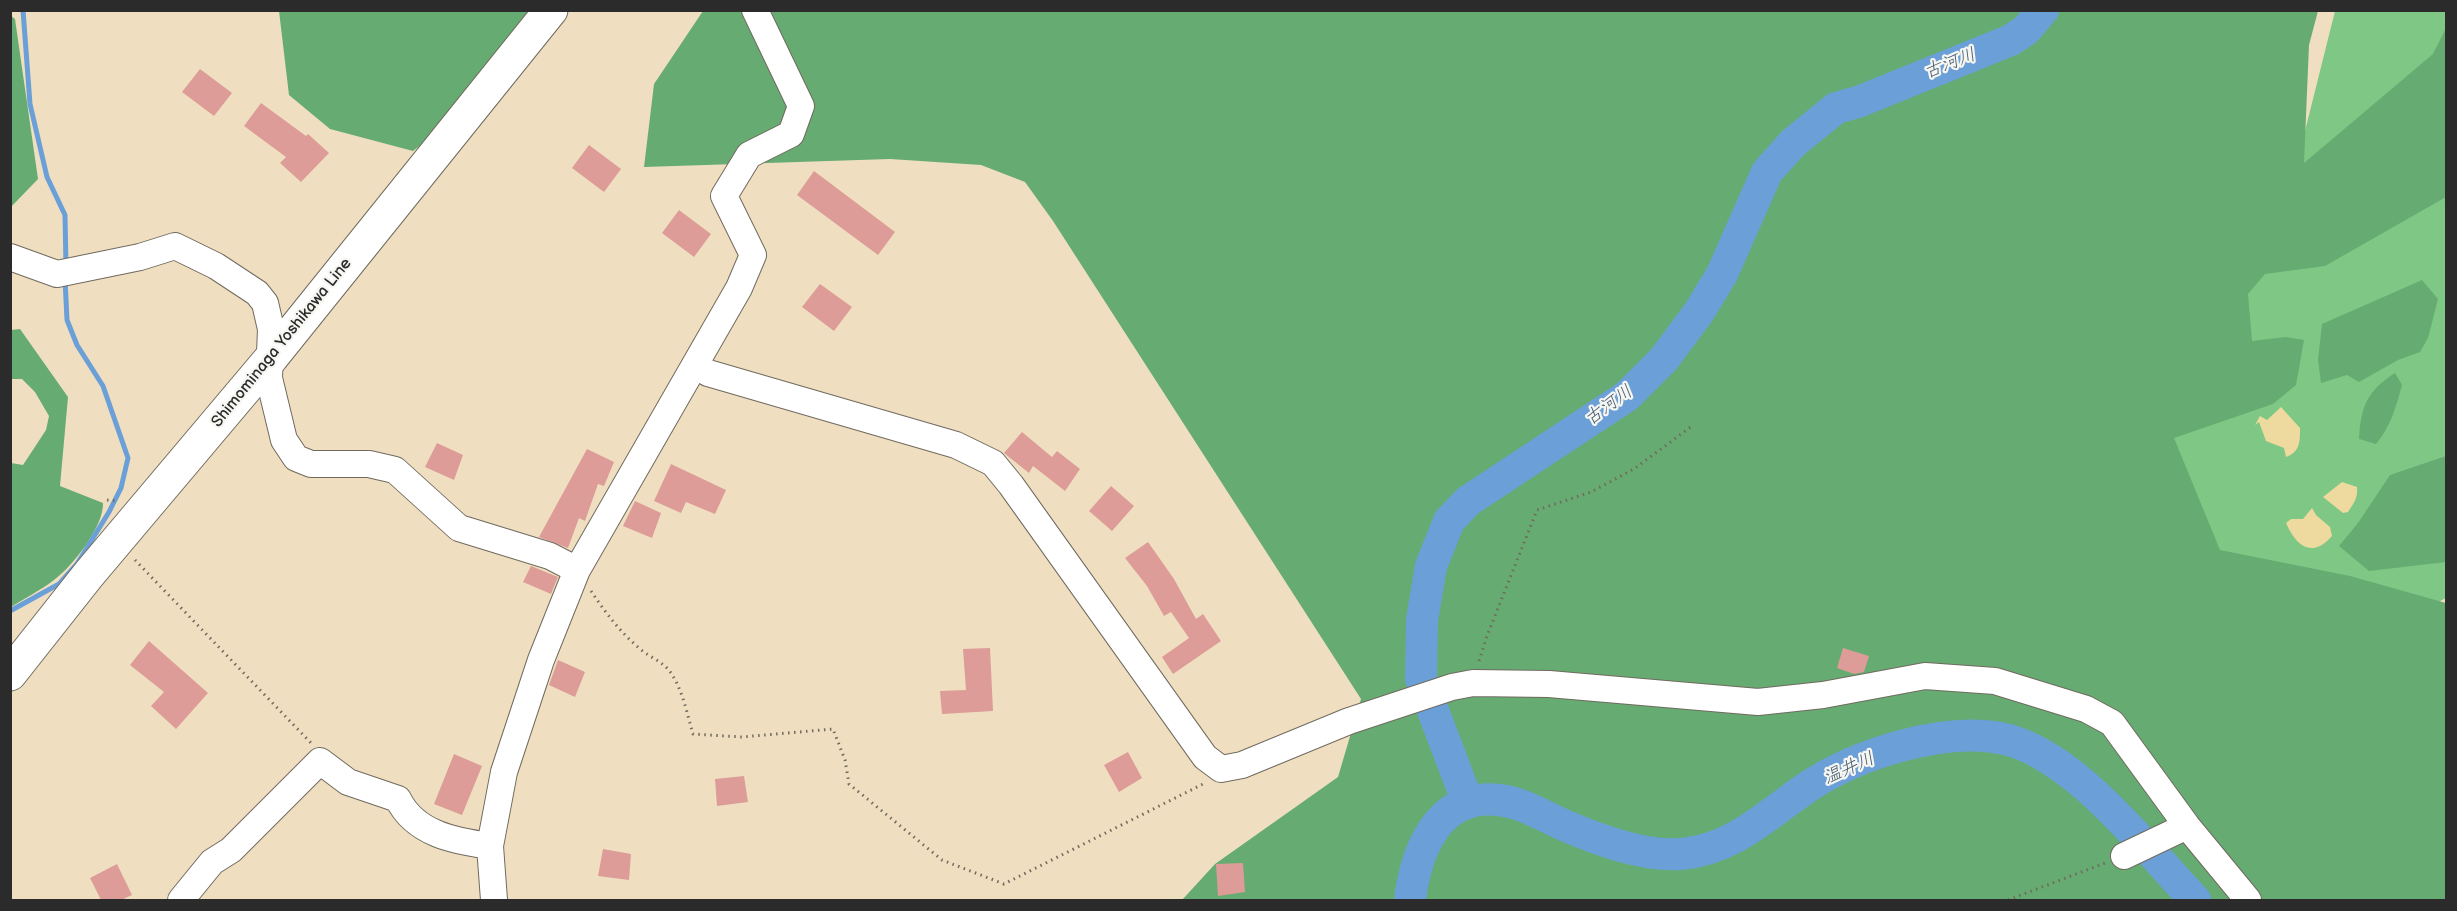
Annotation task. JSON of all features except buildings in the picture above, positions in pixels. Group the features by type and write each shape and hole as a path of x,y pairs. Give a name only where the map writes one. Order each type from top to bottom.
{"main road":[{"name":"Shimominaga Yoshikawa Line","path":"10,674 117,541 272,357 551,10"}],"street":[{"path":"494,900 490,846 504,772 541,660 577,570 739,288 753,255 724,196 748,155 791,134 801,105 755,10"},
{"path":"10,257 64,272 175,246 216,266 257,293 265,303 271,329 272,357 269,378 284,440 296,458 311,464 369,464 395,470 459,528 550,556 577,570"},
{"path":"695,365 708,373 956,445 993,464 1011,484 1205,757 1221,769 1242,765 1349,721 1463,685 1541,684 1758,702 1823,695 1924,676 1995,681 2086,709 2112,723 2184,827 2248,900"},
{"path":"181,900 212,862 231,850 320,760 348,782 398,799 403,810 422,827 450,840 490,846"},
{"path":"2124,856 2184,827"}],"path":[{"path":"1463,685 1486,636 1537,510 1591,492 1634,469 1692,426"},
{"path":"117,541 309,740 320,760"},
{"path":"577,570 610,618 640,650 659,660 672,674 682,695 693,734 742,737 833,729 845,760 849,784 942,860 1004,884 1210,780 1221,769"},
{"path":"2008,900 2124,856"}],"green space":[{"path":"279,11 536,11 447,125 413,151 330,129 289,95"},
{"path":"703,11 2318,11 2309,45 2304,163 2433,54 2446,28 2446,197 2325,266 2265,274 2248,294 2252,341 2286,337 2304,340 2296,385 2273,404 2174,438 2220,550 2350,576 2446,603 2446,900 1182,900 1215,864 1338,777 1361,699 1053,221 1025,182 981,165 890,159 644,167 654,84"},
{"path":"2335,11 2446,11 2446,598 2375,634 1873,664 2289,195"},
{"path":"10,15 15,19 38,179 11,207"},
{"path":"2422,280 2438,299 2428,338 2420,352 2398,360 2359,382 2347,375 2321,383 2318,360 2322,324"},
{"path":"20,329 68,397 60,486 103,503 102,512 93,534 78,556 62,574 49,584 11,607 11,463 23,465 46,430 49,416 35,392 22,379 11,379 11,330"},
{"path":"2395,373 2402,385 2386,430 2376,444 2359,439 2367,400 2378,386"},
{"path":"2446,456 2446,562 2369,571 2339,546 2358,523 2390,475"}],"sand":[{"path":"2281,407 2300,428 2297,449 2286,457 2284,448 2266,441 2259,422 2255,425 2260,416 2267,420"},
{"path":"2342,482 2357,487 2352,506 2348,512 2343,513 2323,497"},
{"path":"2312,508 2316,515 2330,527 2332,536 2318,547 2311,548 2305,547 2295,538 2286,523 2291,519 2303,519"}],"waterway":[{"path":"23,10 30,104 47,177 65,215 66,266"},
{"name":"古河川","path":"1468,803 1421,679 1422,620 1431,566 1449,521 1468,501 1627,396 1664,359 1699,312 1722,274 1767,172 1793,143 1836,108 1858,102 2011,40 2026,30 2043,10"},
{"path":"10,611 59,584 77,564 121,488 128,458 103,386 77,345 67,320 65,279"},
{"name":"温井川","path":"1410,900 1419,858 1428,839 1438,823 1452,810 1469,802 1490,799 1514,803 1607,842 1652,853 1681,854 1717,846 1734,838 1809,786 1851,763 1901,746 1953,736 2000,738 2027,747 2054,762 2106,805 2195,900"}]}
